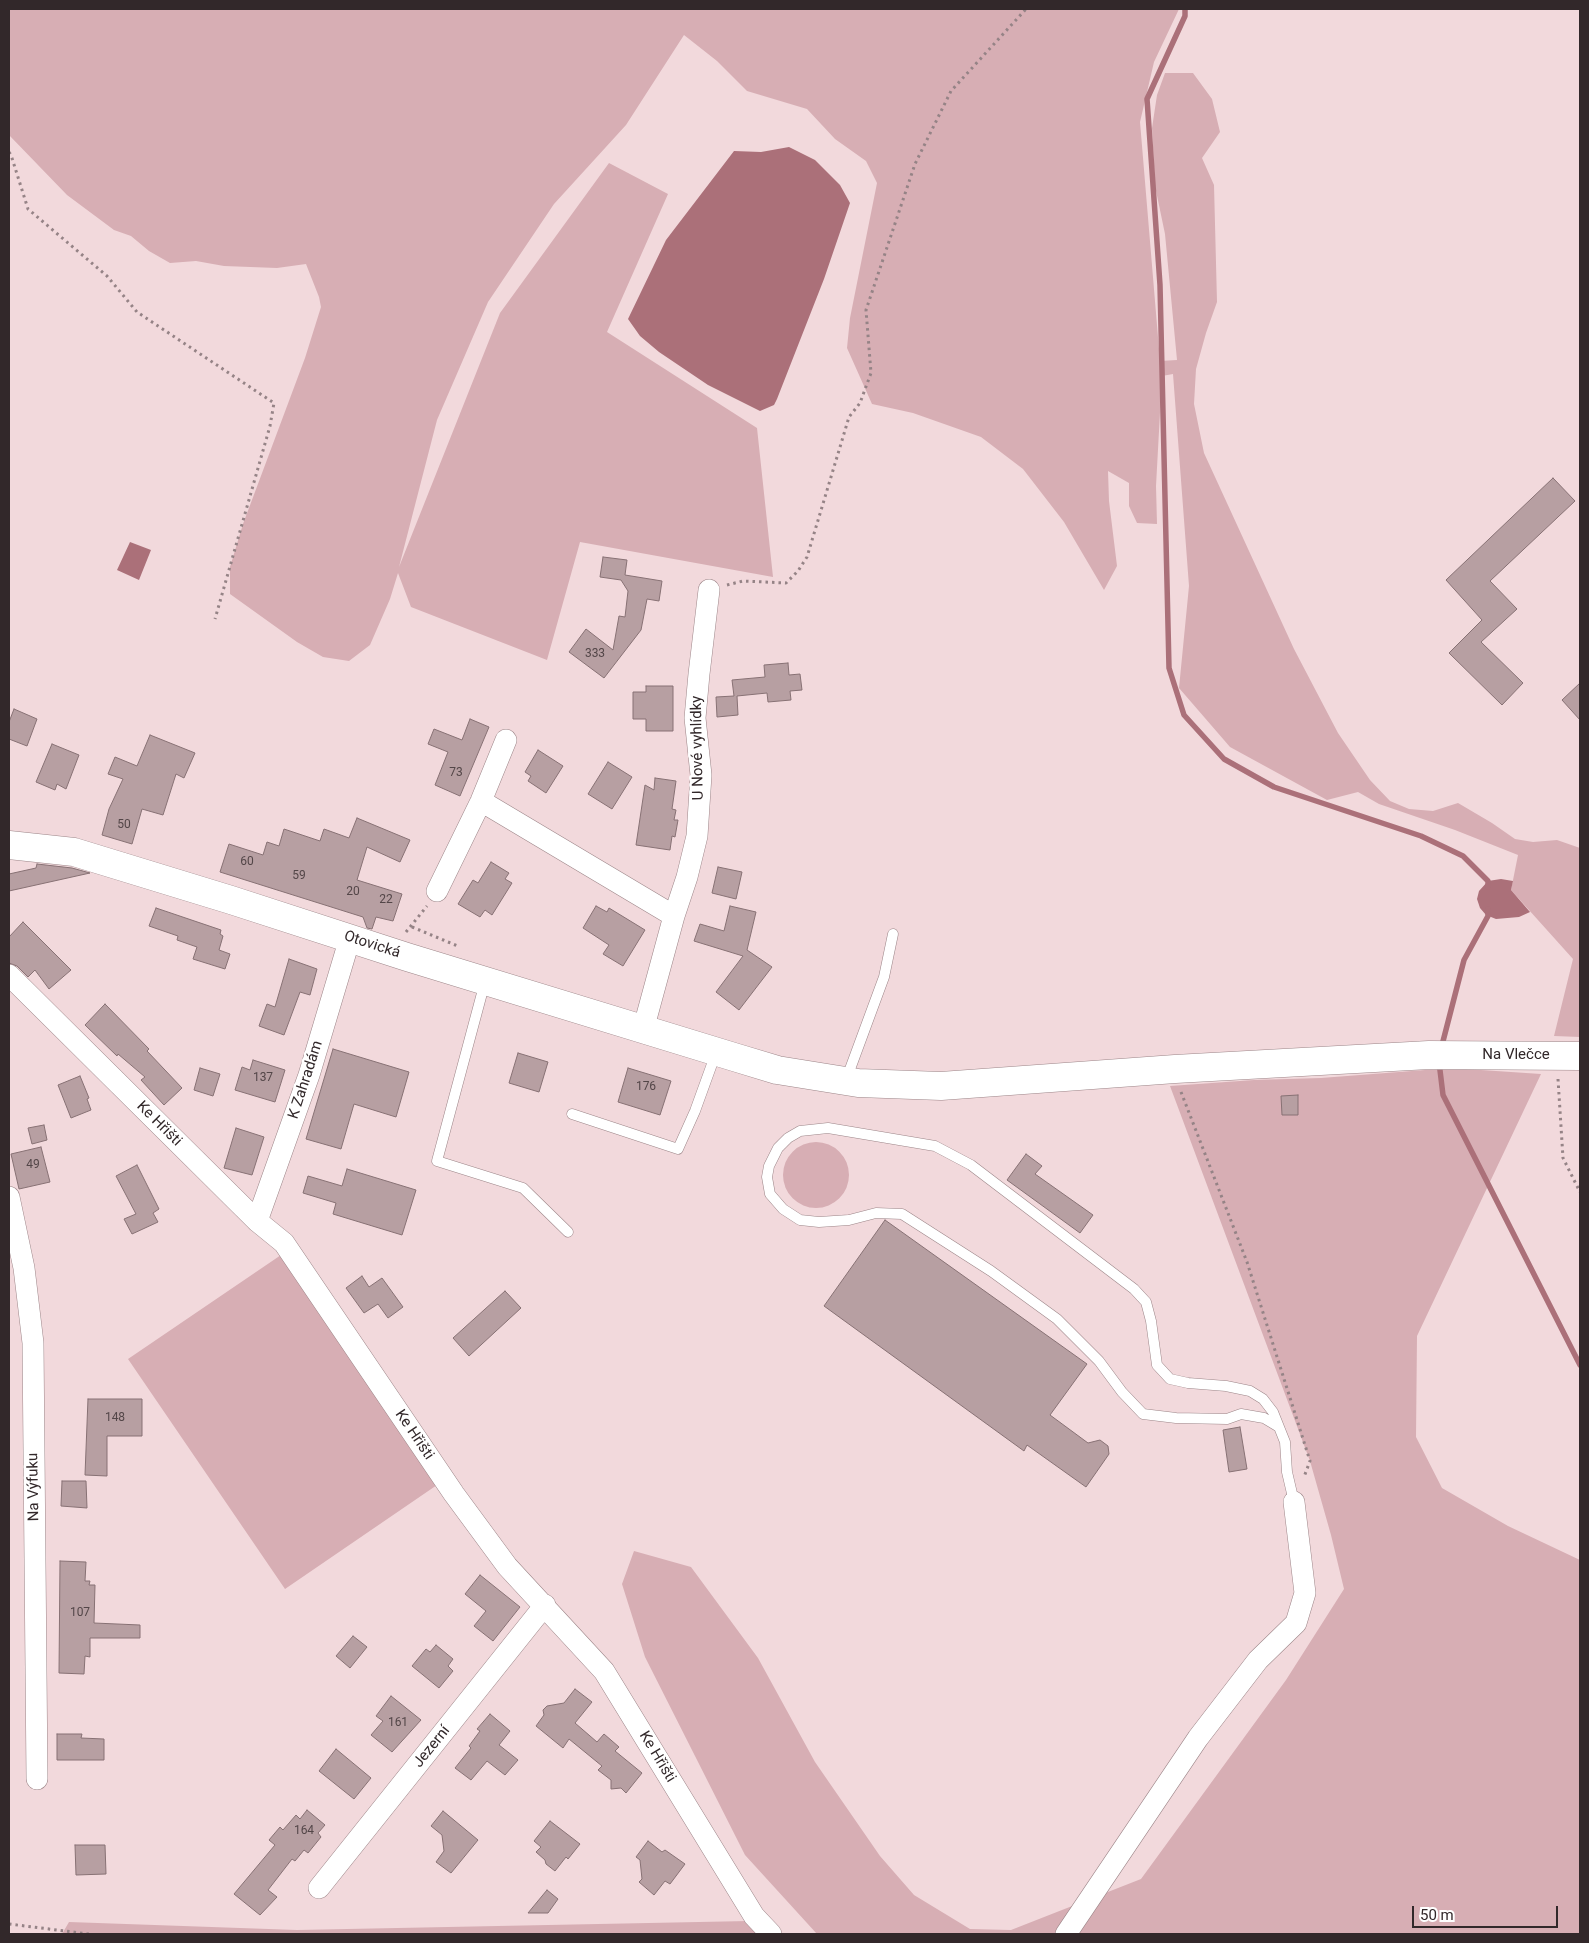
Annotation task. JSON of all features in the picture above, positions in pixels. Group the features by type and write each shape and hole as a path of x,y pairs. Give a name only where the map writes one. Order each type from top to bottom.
{"street":[{"name":"U Nové vyhlídky","path":"643,1030 697,836 701,775 696,718 698,674 709,590"},
{"path":"437,891 481,801 506,740"},
{"path":"481,801 674,916"},
{"name":"Otovická","path":"9,845 74,852 643,1030 778,1070 846,1081 941,1086 1175,1069"},
{"name":"K Zahradám","path":"257,1221 309,1075 350,938"},
{"name":"Ke Hřišti","path":"9,975 257,1221 284,1243 454,1494 507,1566 604,1671 754,1916 771,1934"},
{"name":"Na Vlečce","path":"1175,1069 1452,1055 1569,1056"},
{"name":"Na Výfuku","path":"9,1197 24,1268 33,1343 37,1779"},
{"path":"1066,1934 1198,1738 1258,1660 1296,1623 1305,1593 1294,1502"},
{"name":"Jezerní","path":"319,1888 545,1605"}],"lane":[{"path":"846,1081 884,977 893,934"},
{"path":"485,981 437,1161 524,1188 568,1232"},
{"path":"572,1114 678,1149 698,1103 725,1054"},
{"path":"1279,1427 1264,1418 1241,1414 1227,1419 1176,1418 1142,1414 1122,1392 1099,1361 1057,1319 991,1271 902,1214 876,1213 849,1220 818,1222 800,1220 783,1209 770,1194 768,1177 769,1166 778,1148 788,1138 800,1131 828,1128 935,1146 971,1165 1134,1289 1146,1302 1151,1321 1157,1365 1170,1379 1250,1391 1263,1399 1274,1412 1279,1427 1284,1442 1287,1472 1294,1502"}],"path":[{"path":"709,590 742,580 786,583 798,571 807,557 849,417 860,403 872,373 866,310 915,164 952,92 1026,9"},
{"path":"9,152 28,208 107,276 137,312 274,404 270,426 215,619"},
{"path":"1569,1056 1562,1158 1580,1192"},
{"path":"1175,1069 1179,1085 1247,1262 1310,1461 1294,1502"},
{"path":"9,1924 89,1934"}],"shaded area":[{"path":"9,9 1179,9 1154,62 1140,122 1160,361 1177,360 1165,234 1155,186 1152,128 1157,95 1165,73 1193,73 1212,99 1220,132 1202,158 1214,185 1217,302 1196,369 1194,404 1204,453 1294,649 1338,733 1370,780 1390,801 1409,809 1433,811 1458,803 1515,839 1533,842 1557,840 1580,848 1580,1037 1554,1036 1573,959 1511,890 1518,855 1455,830 1379,804 1358,792 1327,800 1230,747 1179,688 1189,586 1173,374 1162,376 1156,486 1157,524 1137,523 1129,506 1129,483 1108,471 1109,501 1117,566 1104,590 1064,522 1023,469 981,437 913,413 872,404 847,348 850,318 877,183 866,161 835,139 807,109 747,91 717,61 684,35 626,125 554,204 488,302 437,420 399,567 500,313 609,163 668,194 607,332 757,428 773,577 580,542 547,660 411,607 398,573 390,599 370,645 349,661 323,657 297,642 230,594 230,567 243,524 305,358 321,307 306,264 277,268 224,266 196,261 170,263 149,251 131,236 114,230 67,195 9,135"},
{"path":"789,147 815,160 840,185 850,203 824,279 777,399 774,405 760,411 708,385 659,352 640,336 628,319 666,240 734,151 761,152"},
{"path":"130,542 151,550 139,580 117,570"},
{"path":"1501,879 1513,881 1511,890 1530,912 1519,917 1496,919 1486,915 1480,908 1477,899 1479,891 1488,881"},
{"path":"1451,1068 1541,1074 1417,1336 1416,1437 1442,1488 1508,1526 1580,1560 1580,1934 817,1934 745,1855 645,1657 622,1584 634,1551 691,1567 758,1658 815,1762 880,1856 914,1895 970,1929 1011,1930 1141,1879 1286,1680 1344,1589 1310,1461 1170,1086 1254,1080 1321,1078"},
{"path":"809,1142 823,1142 835,1147 844,1156 849,1168 847,1188 840,1199 823,1208 809,1208 797,1203 788,1194 783,1182 783,1168 788,1156 797,1147"},
{"path":"281,1255 437,1485 285,1589 128,1359"},
{"path":"749,1921 762,1934 62,1934 69,1922 297,1930"}],"building":[{"path":"1553,478 1575,501 1490,581 1517,609 1481,642 1523,683 1502,705 1449,653 1482,620 1446,580"},
{"path":"603,557 627,560 625,575 662,581 659,601 647,599 641,630 604,678 569,652 586,629 613,650 619,616 625,617 628,591 621,580 600,577"},
{"path":"788,663 789,675 800,674 802,690 790,691 791,700 768,702 767,693 737,696 738,715 717,717 716,697 734,696 732,680 765,677 764,665"},
{"path":"1580,683 1580,720 1562,700"},
{"path":"646,686 673,686 673,731 646,731 646,719 633,719 633,692 646,692"},
{"path":"14,709 37,719 27,746 9,739 9,722"},
{"path":"470,719 489,727 460,796 435,785 448,752 428,744 434,729 462,740"},
{"path":"150,735 195,753 184,778 176,774 163,815 142,809 132,844 102,835 109,809 123,779 108,774 115,757 137,766"},
{"path":"52,744 79,755 66,789 57,784 55,790 36,782"},
{"path":"538,750 563,766 546,793 528,781 531,776 525,772"},
{"path":"608,762 632,777 612,809 588,794"},
{"path":"655,778 676,781 672,809 676,810 674,820 678,820 675,837 672,836 670,850 636,845 645,785 654,790"},
{"path":"357,818 410,840 400,862 367,847 357,880 402,894 393,921 376,917 372,929 367,928 363,917 220,872 229,844 263,855 267,842 279,846 284,829 320,841 324,829 349,838"},
{"path":"491,862 509,873 505,879 512,883 492,915 485,910 480,917 458,904 473,880 478,883"},
{"path":"37,864 72,868 90,873 9,891 9,874 36,868"},
{"path":"718,867 742,872 736,899 712,893"},
{"path":"596,906 607,912 609,908 645,930 623,966 603,954 609,945 583,928"},
{"path":"730,906 756,912 747,950 772,967 739,1010 716,992 743,956 694,941 700,924 724,931"},
{"path":"156,908 221,930 220,934 223,936 219,950 230,954 225,969 193,959 197,947 177,940 178,936 149,926"},
{"path":"23,922 71,970 49,989 35,970 28,977 17,966 9,963 9,937"},
{"path":"289,959 317,969 310,995 300,992 284,1035 259,1026 267,1004 275,1007"},
{"path":"105,1004 149,1049 147,1051 182,1088 164,1105 141,1080 145,1077 118,1054 117,1056 85,1025"},
{"path":"333,1049 409,1072 396,1117 354,1104 341,1149 306,1139"},
{"path":"518,1053 548,1062 539,1092 509,1083"},
{"path":"253,1060 285,1070 275,1102 235,1090 242,1067 250,1070"},
{"path":"200,1068 220,1074 213,1096 194,1090"},
{"path":"628,1068 671,1081 660,1115 618,1102"},
{"path":"80,1076 89,1098 87,1099 91,1110 71,1118 58,1085"},
{"path":"1298,1095 1298,1115 1282,1115 1281,1096"},
{"path":"44,1125 47,1140 32,1144 28,1128"},
{"path":"236,1128 264,1137 252,1175 224,1168"},
{"path":"41,1147 50,1182 19,1189 11,1154"},
{"path":"1026,1154 1042,1166 1035,1174 1093,1215 1080,1233 1007,1180"},
{"path":"137,1165 159,1209 153,1213 158,1222 132,1234 124,1219 136,1214 116,1176"},
{"path":"347,1169 416,1190 402,1235 333,1214 336,1203 303,1193 308,1176 342,1186"},
{"path":"885,1220 1087,1364 1050,1415 1088,1443 1100,1440 1108,1446 1109,1454 1086,1487 1027,1445 1024,1451 824,1306"},
{"path":"362,1276 369,1287 382,1278 403,1307 388,1318 378,1304 364,1313 346,1288"},
{"path":"505,1291 521,1308 469,1356 453,1338"},
{"path":"88,1399 142,1399 142,1436 107,1436 107,1476 85,1475"},
{"path":"1240,1427 1247,1469 1229,1472 1223,1430"},
{"path":"62,1481 86,1481 87,1508 61,1506"},
{"path":"60,1561 86,1562 85,1581 90,1581 89,1585 95,1585 94,1623 140,1625 140,1638 90,1638 90,1657 85,1656 84,1674 59,1673"},
{"path":"480,1575 520,1607 493,1641 474,1626 486,1611 465,1594"},
{"path":"353,1636 367,1647 350,1668 336,1656"},
{"path":"436,1645 453,1659 448,1666 453,1671 439,1688 412,1666 426,1649 430,1652"},
{"path":"575,1689 592,1702 575,1723 597,1742 604,1734 619,1747 615,1751 642,1773 626,1793 621,1788 611,1789 611,1780 598,1770 602,1766 569,1739 563,1748 536,1726 544,1715 543,1710 547,1706 564,1703"},
{"path":"391,1696 421,1720 392,1752 371,1735 383,1721 376,1716"},
{"path":"490,1714 510,1731 499,1745 518,1760 505,1775 487,1761 471,1780 455,1768 471,1748 469,1746 480,1731 477,1729"},
{"path":"57,1734 82,1734 81,1738 104,1739 104,1760 57,1760"},
{"path":"336,1749 371,1778 354,1799 319,1771"},
{"path":"307,1810 325,1825 318,1833 321,1837 308,1853 304,1850 295,1861 292,1859 268,1890 277,1897 260,1915 234,1894 275,1845 269,1840 280,1827 283,1830 296,1815 300,1819"},
{"path":"443,1811 478,1840 451,1873 436,1862 444,1851 442,1835 431,1826"},
{"path":"550,1821 580,1844 555,1871 536,1852 541,1847 534,1841"},
{"path":"648,1841 662,1852 665,1850 685,1864 670,1884 665,1881 654,1895 639,1882 642,1879 640,1860 636,1857"},
{"path":"75,1845 105,1845 106,1874 76,1875"},
{"path":"547,1890 558,1899 548,1913 528,1913"}],"waterway":[{"path":"1185,9 1185,16 1147,99 1160,285 1169,668 1184,715 1224,759 1274,787 1421,836 1463,856 1488,881 1488,887"},
{"path":"1441,1049 1464,960 1488,916 1488,909"},
{"path":"1439,1062 1443,1095 1580,1365"}]}
